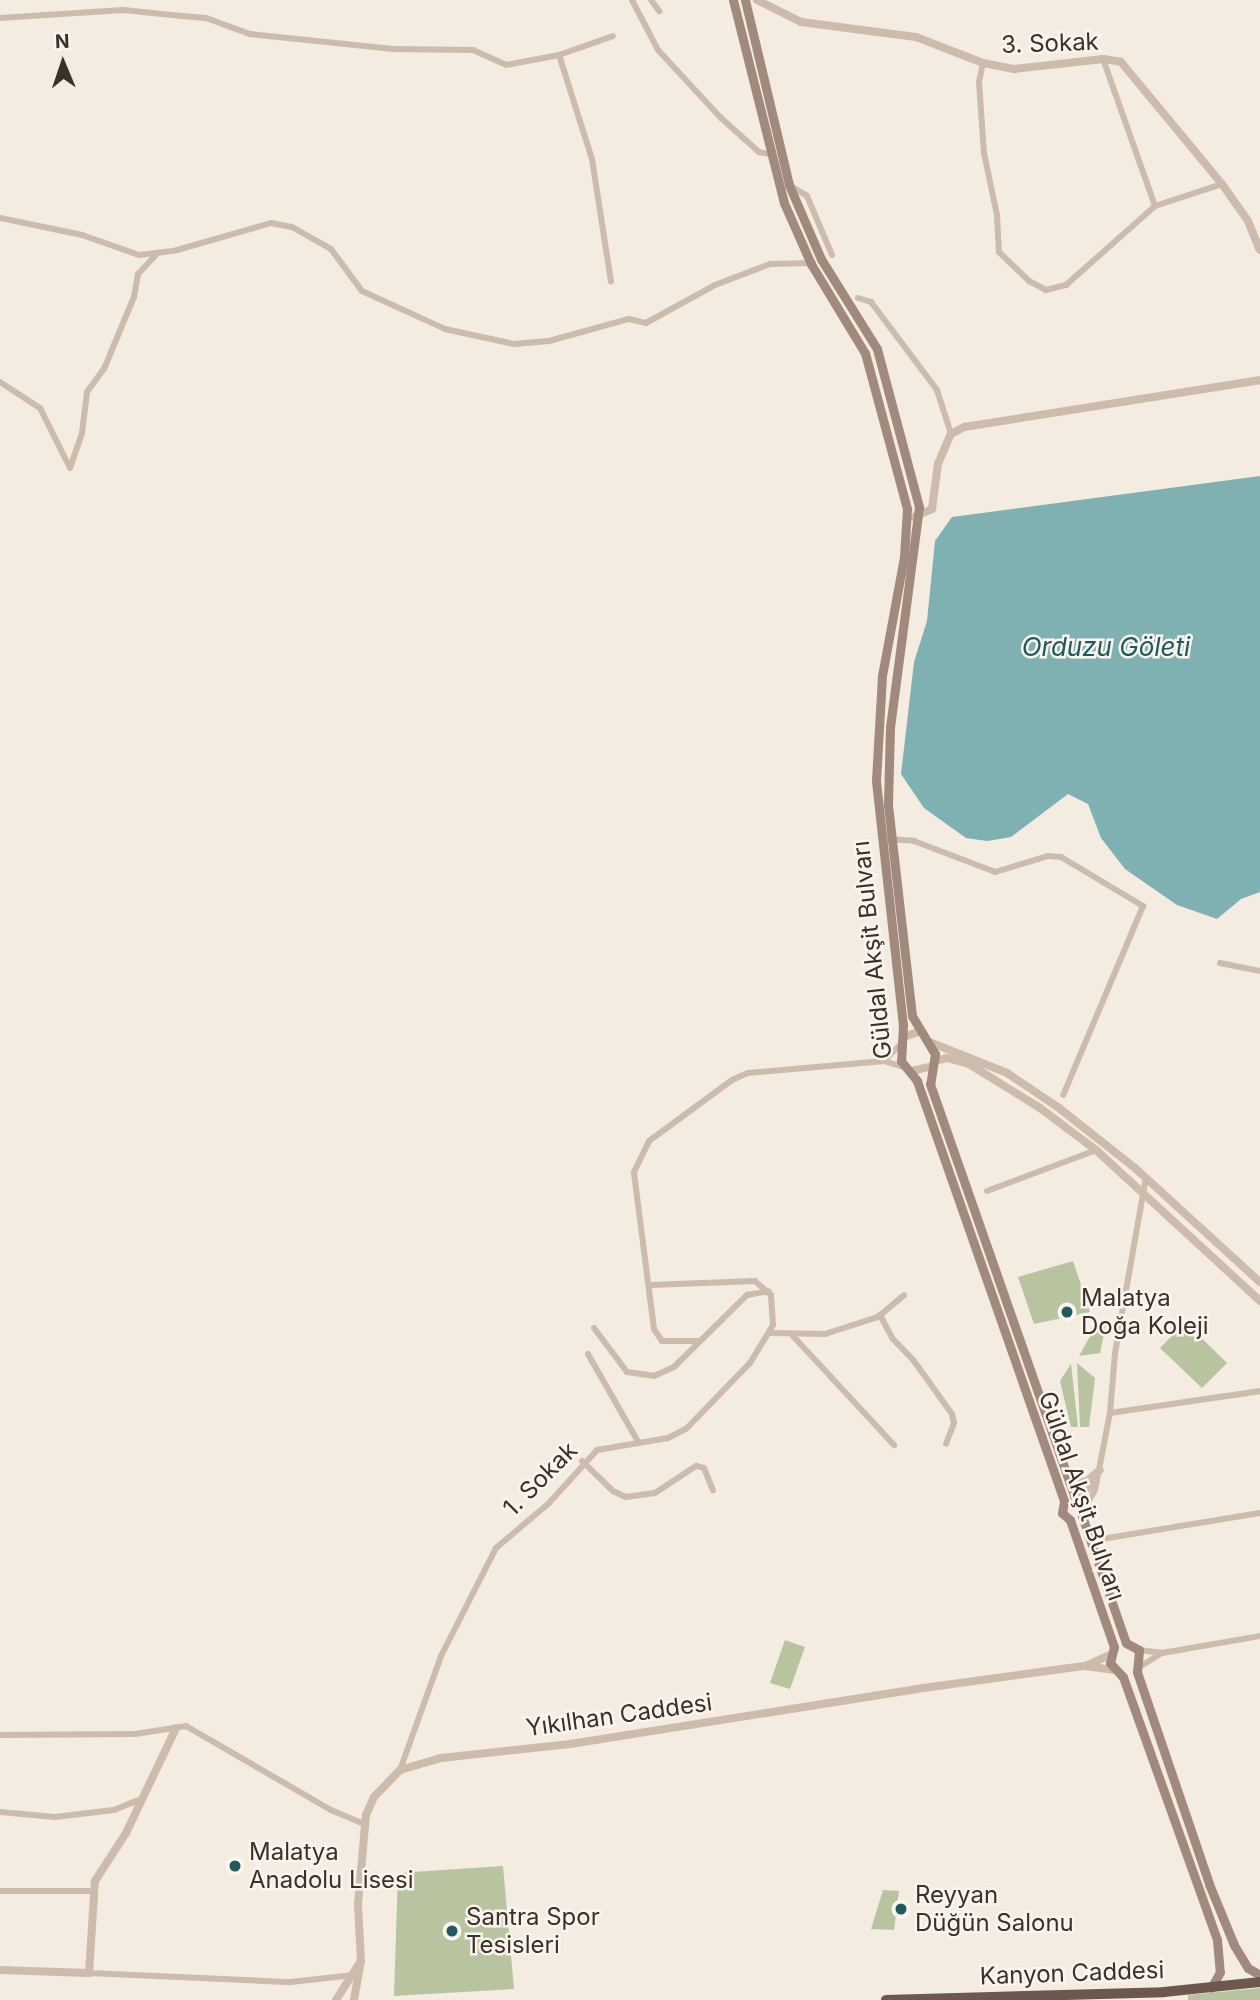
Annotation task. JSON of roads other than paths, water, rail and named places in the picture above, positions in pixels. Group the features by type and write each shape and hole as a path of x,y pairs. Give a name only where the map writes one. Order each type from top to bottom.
{"highway":[{"name":"Kanyon Caddesi","path":"886,2000 1211,1988 1260,1982"}],"main road":[{"name":"Güldal Akşit Bulvarı","path":"733,0 769,154 784,203 811,264 865,354 907,518 878,719 879,841 902,1041 908,1069 1064,1501 1062,1513 1070,1520 1111,1651 1113,1670"},
{"name":"Güldal Akşit Bulvarı","path":"745,0 789,186 821,259 877,349 919,515 890,727 890,839 912,1016 919,1032 932,1043 930,1084 1069,1481 1083,1513 1090,1541 1126,1643"},
{"path":"1126,1643 1139,1650 1139,1669 1218,1908 1242,1960 1260,1975"},
{"path":"1113,1670 1123,1677 1220,1952 1220,1972 1211,1988"}],"street":[{"path":"632,0 658,50 721,118 759,152 769,154"},
{"path":"651,0 659,11"},
{"name":"3. Sokak","path":"757,0 801,22 916,37 983,63 1014,69 1103,59 1121,62 1222,184 1248,221 1260,250"},
{"path":"0,18 123,10 206,18 250,34 393,49 473,50 506,65 559,55 613,36"},
{"path":"559,55 592,159 611,282"},
{"path":"1103,59 1155,206"},
{"path":"983,63 979,82 984,153 997,215 999,252 1029,281 1046,290 1066,285 1155,206 1222,184"},
{"path":"789,186 807,196 832,255"},
{"path":"0,218 44,225 139,255 156,256 246,228 271,223 292,227 331,249 362,291 445,329 514,344 549,341 629,319 646,323 715,285 770,264 811,264 821,259"},
{"path":"0,382 40,408 70,468 82,433 87,392 104,369 134,297 138,274 156,256"},
{"path":"858,298 871,302 937,390 951,434"},
{"path":"907,518 932,509 938,464 951,434 964,427 1260,380"},
{"path":"879,841 914,841 995,872 1048,856 1061,857 1143,906 1063,1095"},
{"path":"1220,963 1260,971"},
{"path":"884,1060 902,1041 919,1032"},
{"path":"932,1043 1007,1073 1102,1140 1260,1282"},
{"path":"696,1341 662,1342 654,1329 651,1284 634,1172 649,1140 732,1080 748,1073 884,1060 908,1069 947,1058 969,1064 1096,1150 1260,1301"},
{"path":"987,1191 1096,1150"},
{"path":"1070,1520 1083,1513 1100,1470 1110,1413 1115,1353 1146,1178"},
{"path":"651,1284 746,1279 769,1291 775,1313 770,1333 793,1336 825,1334 880,1315 904,1295"},
{"path":"594,1328 627,1372 665,1373 747,1295 769,1291"},
{"path":"880,1315 952,1414 954,1423 946,1444"},
{"name":"1. Sokak","path":"400,1770 441,1656 489,1557 549,1503 582,1461 597,1450 637,1440 668,1438 685,1429 750,1363 770,1333"},
{"path":"793,1336 894,1445"},
{"path":"588,1354 637,1440"},
{"path":"1110,1413 1260,1391"},
{"path":"582,1461 613,1491 626,1497 655,1493 696,1466 704,1468 713,1490"},
{"path":"1069,1481 1086,1482 1100,1470"},
{"path":"1064,1501 1077,1497 1097,1479"},
{"path":"1090,1541 1260,1513"},
{"path":"1139,1650 1162,1653 1260,1636"},
{"path":"1111,1651 1126,1643"},
{"name":"Yıkılhan Caddesi","path":"1085,1666 1111,1651"},
{"path":"1123,1677 1162,1653"},
{"name":"Yıkılhan Caddesi","path":"355,1975 360,1962 358,1904 364,1824 374,1797 400,1770 441,1758 570,1744 1085,1666 1113,1670"},
{"path":"0,1734 135,1734 190,1727 331,1810 364,1824"},
{"path":"89,1973 93,1891 176,1728"},
{"path":"0,1812 55,1817 114,1810 141,1799"},
{"path":"0,1891 93,1891"},
{"path":"0,1970 291,1982 355,1975"},
{"path":"336,2000 355,1975"},
{"path":"354,2000 355,1975"}],"water":[{"name":"Orduzu Göleti","path":"1260,476 1260,892 1241,899 1217,919 1177,905 1125,869 1101,838 1088,804 1068,794 1011,837 987,841 966,838 924,808 901,774 914,662 927,621 935,541 952,517"}],"place":[{"name":"Malatya Doğa Koleji","path":"1067,1312"},
{"name":"Malatya Anadolu Lisesi","path":"235,1866"},
{"name":"Reyyan Düğün Salonu","path":"901,1909"},
{"name":"Santra Spor Tesisleri","path":"452,1931"}]}
